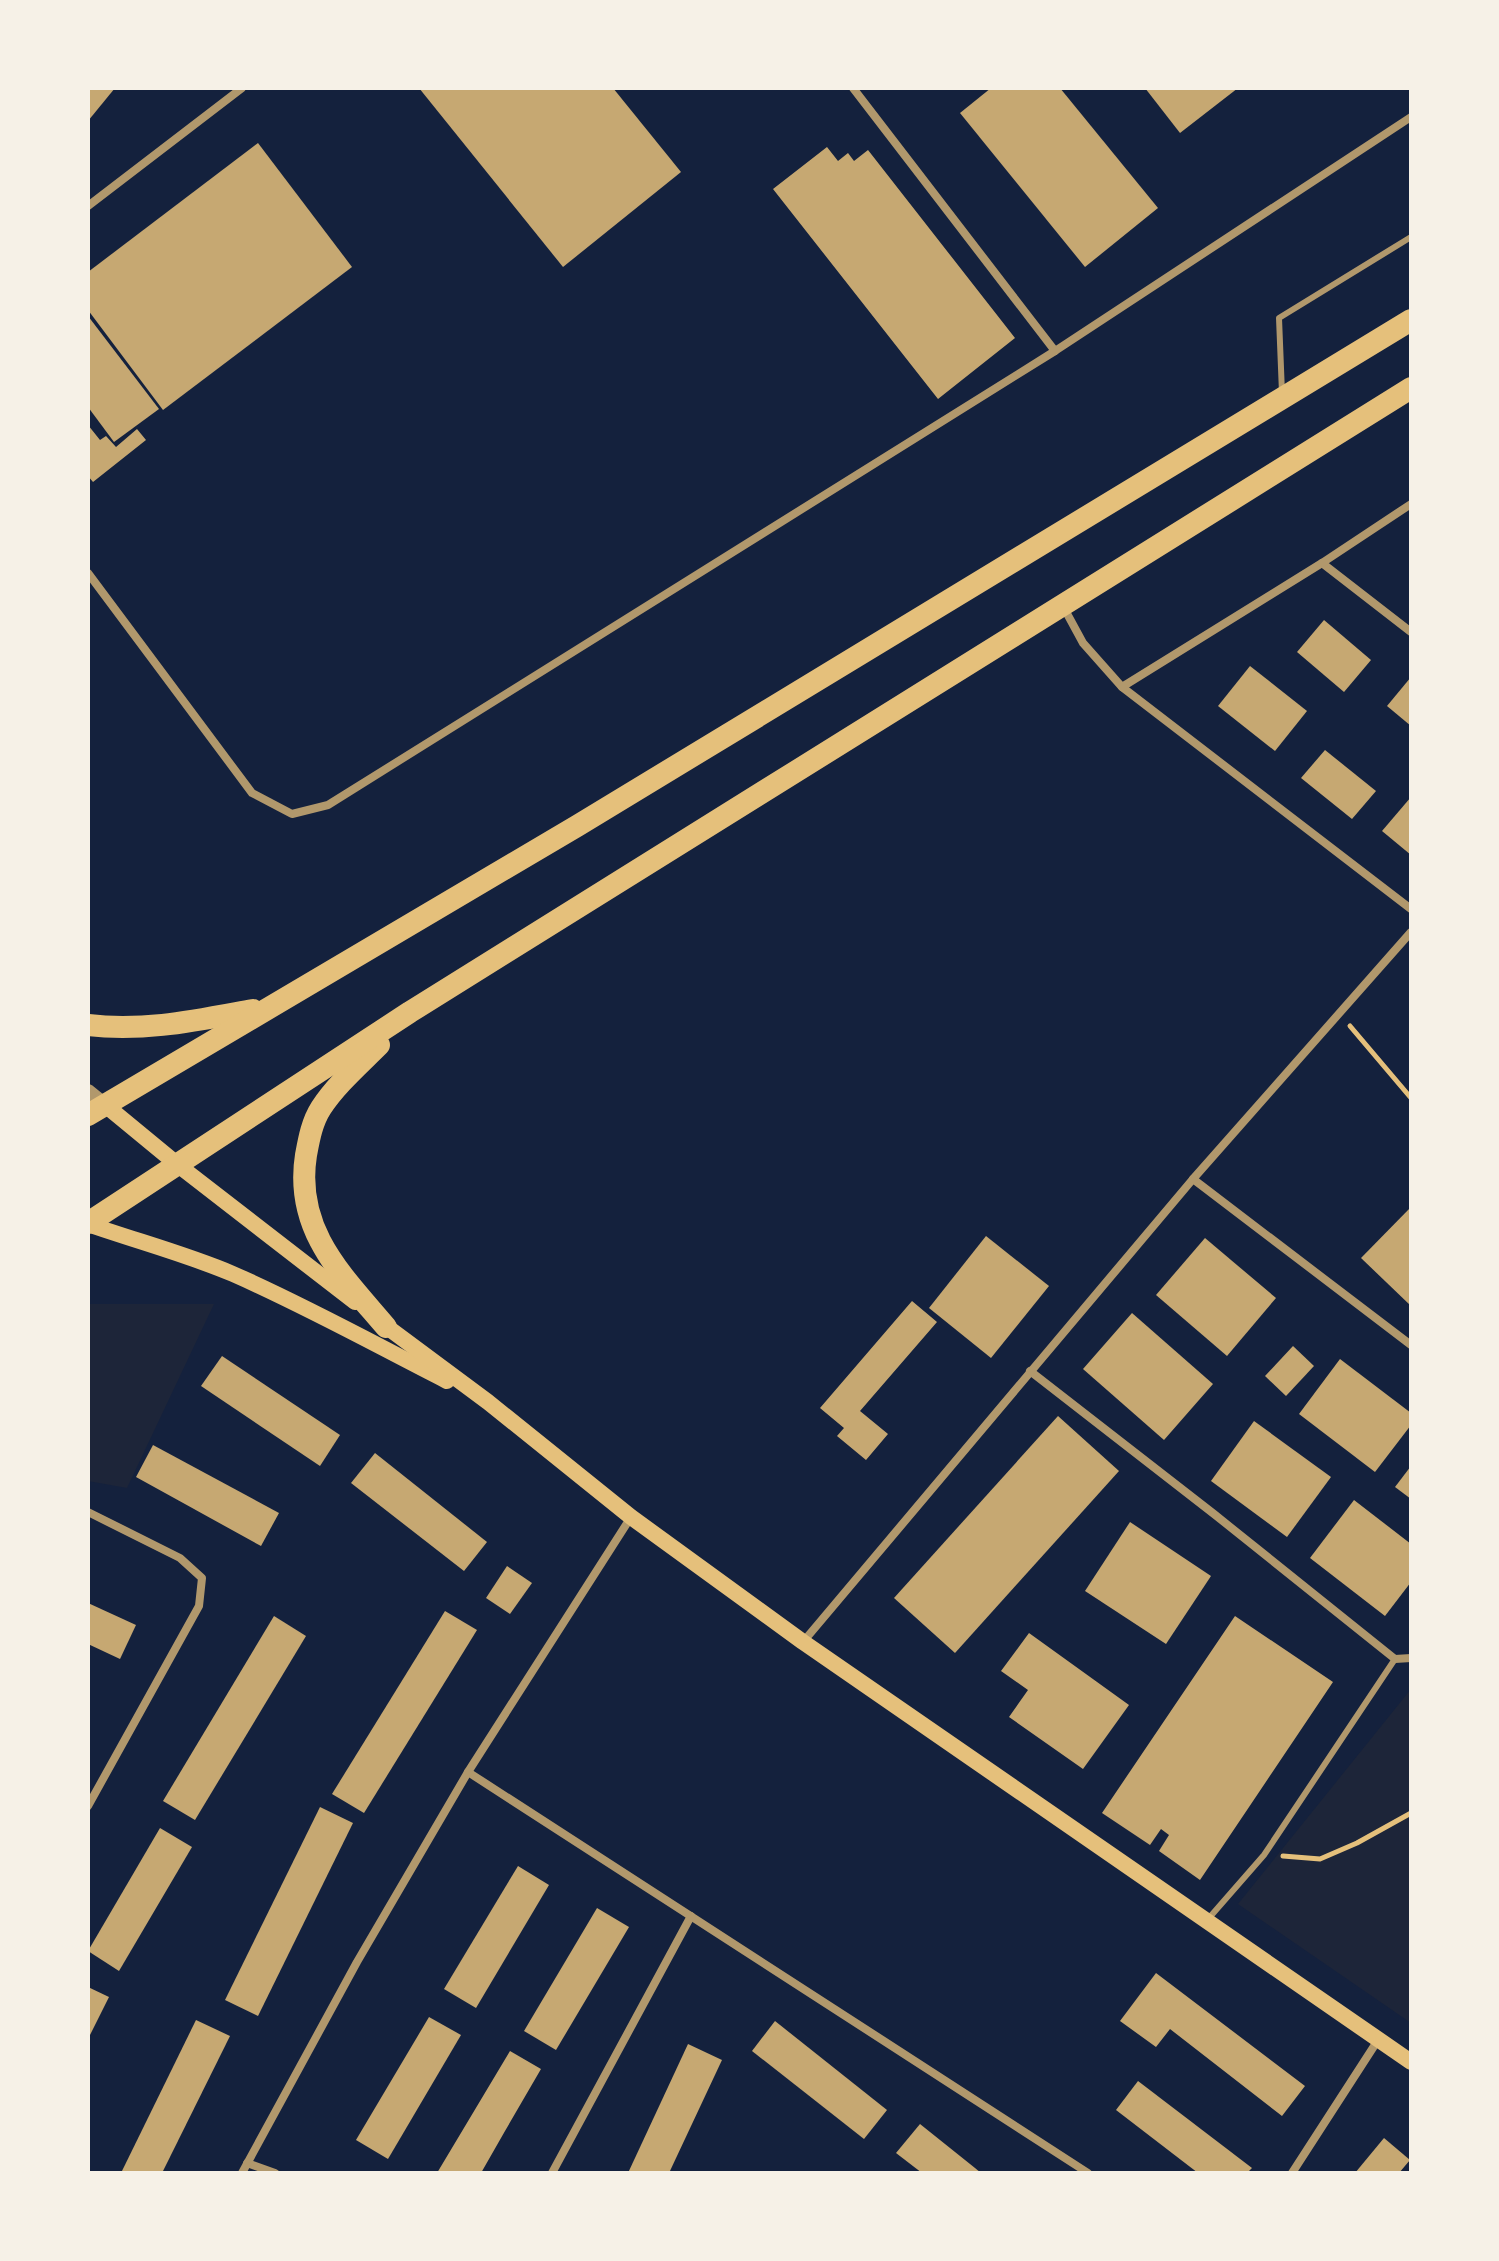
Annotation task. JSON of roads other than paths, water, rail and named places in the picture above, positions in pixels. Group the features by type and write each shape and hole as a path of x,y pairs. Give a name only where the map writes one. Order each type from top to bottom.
{"highway":[{"path":"93,1103 266,1008 591,818 1283,401 1411,320"},
{"path":"88,1224 410,1012 1411,388"},
{"path":"88,1025 114,1029 166,1025 266,1008"},
{"path":"386,1327 338,1271 315,1235 305,1198 305,1162 310,1134 319,1111 336,1088 410,1012"}],"main road":[{"path":"93,1103 488,1402 631,1517 803,1642 1411,2062"},
{"path":"88,1224 190,1257 260,1286 488,1402"}],"street":[{"path":"88,206 242,88"},
{"path":"853,88 1055,351"},
{"path":"88,573 252,793 292,814 328,805 1055,351 1411,117"},
{"path":"1122,687 1411,504"},
{"path":"1322,563 1411,632"},
{"path":"1062,604 1083,643 1122,687 1411,909"},
{"path":"803,1642 1193,1179 1411,932"},
{"path":"1193,1179 1411,1345"},
{"path":"1030,1371 1395,1659 1411,1658"},
{"path":"88,1512 180,1558 202,1578 199,1606 88,1806"},
{"path":"242,2173 357,1962 468,1772 631,1517"},
{"path":"468,1772 1088,2173"},
{"path":"552,2173 691,1916"},
{"path":"1292,2173 1378,2040"},
{"path":"247,2163 275,2173"}],"lane":[{"path":"1283,401 1279,318 1411,237"},
{"path":"1206,1921 1264,1855 1395,1659"}]}
